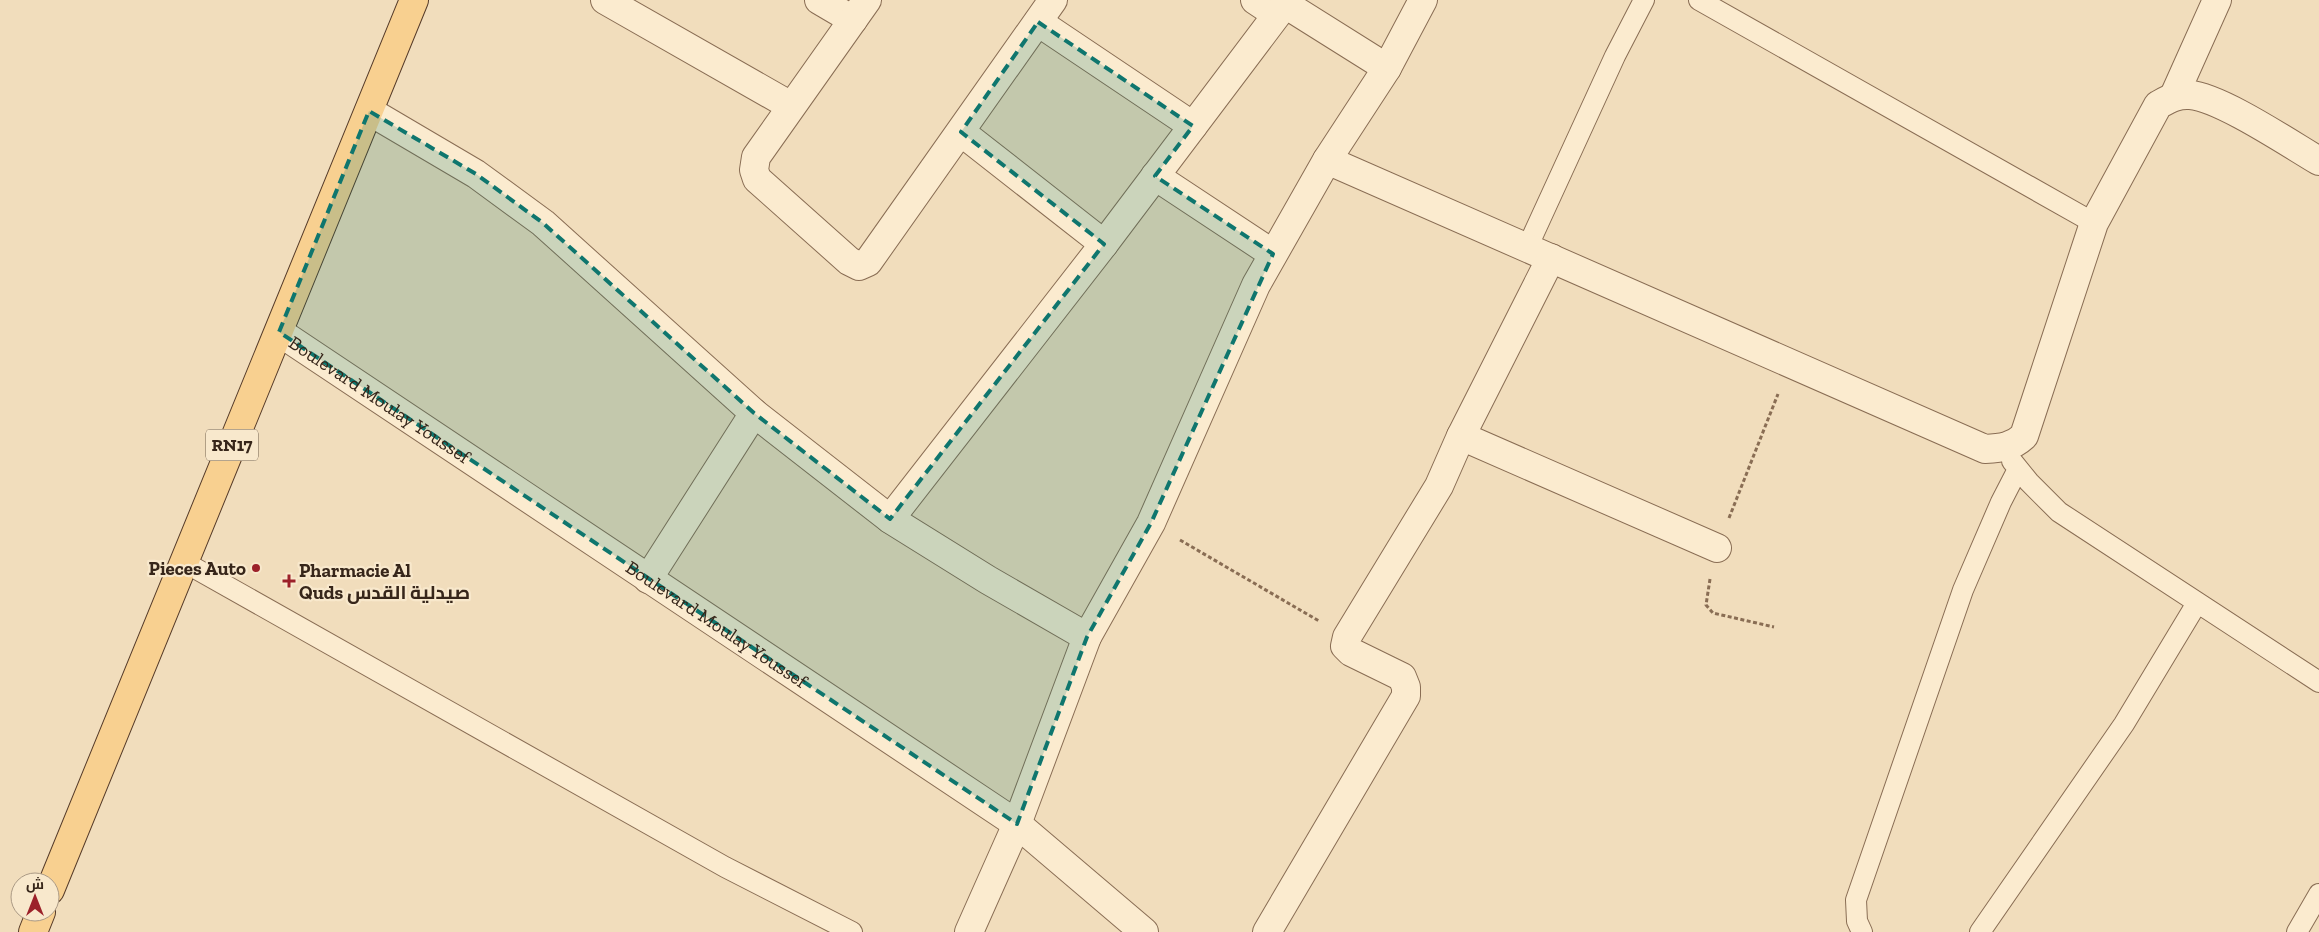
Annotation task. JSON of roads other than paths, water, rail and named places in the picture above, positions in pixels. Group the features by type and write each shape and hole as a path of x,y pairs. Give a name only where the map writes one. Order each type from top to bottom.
{"main road":[{"name":"RN17","path":"57,872 414,0"}],"street":[{"path":"605,0 791,106"},
{"path":"819,0 860,10 756,157 754,170 757,179 849,261 859,266 868,262 1053,0"},
{"path":"969,932 1017,824 1087,637 1151,523 1256,285 1327,160 1387,68 1423,0"},
{"path":"2174,96 2217,0"},
{"path":"890,519 1104,244 1193,126 1276,5 1387,68"},
{"path":"1038,22 1193,126"},
{"path":"1327,160 2010,459 2014,445 2024,436 2094,222 2158,105 2174,96 2191,95 2224,106 2319,161"},
{"path":"369,110 476,174 543,223 754,412 890,519 988,580 1087,637"},
{"path":"961,132 1104,244"},
{"path":"1155,176 1273,254"},
{"path":"1267,932 1406,696 1406,686 1402,677 1351,652 1345,646 1347,637 1439,486 1539,253"},
{"name":"Boulevard Moulay Youssef","path":"278,332 1017,824 1144,932"},
{"path":"648,579 754,412"},
{"path":"1460,436 1717,548"}],"lane":[{"path":"1539,253 1615,56 1644,0"},
{"path":"1699,0 2094,222"},
{"path":"2010,459 2059,512 2319,682"},
{"path":"1862,932 1857,921 1856,900 1963,590 2001,502 2010,459"},
{"path":"184,562 725,867 852,932"},
{"path":"1980,932 2124,724 2197,602"},
{"path":"2296,932 2319,894"}],"place":[{"name":"Pieces Auto","path":"256,568"},
{"name":"Pharmacie Al Quds صيدلية القدس","path":"289,581"}]}
